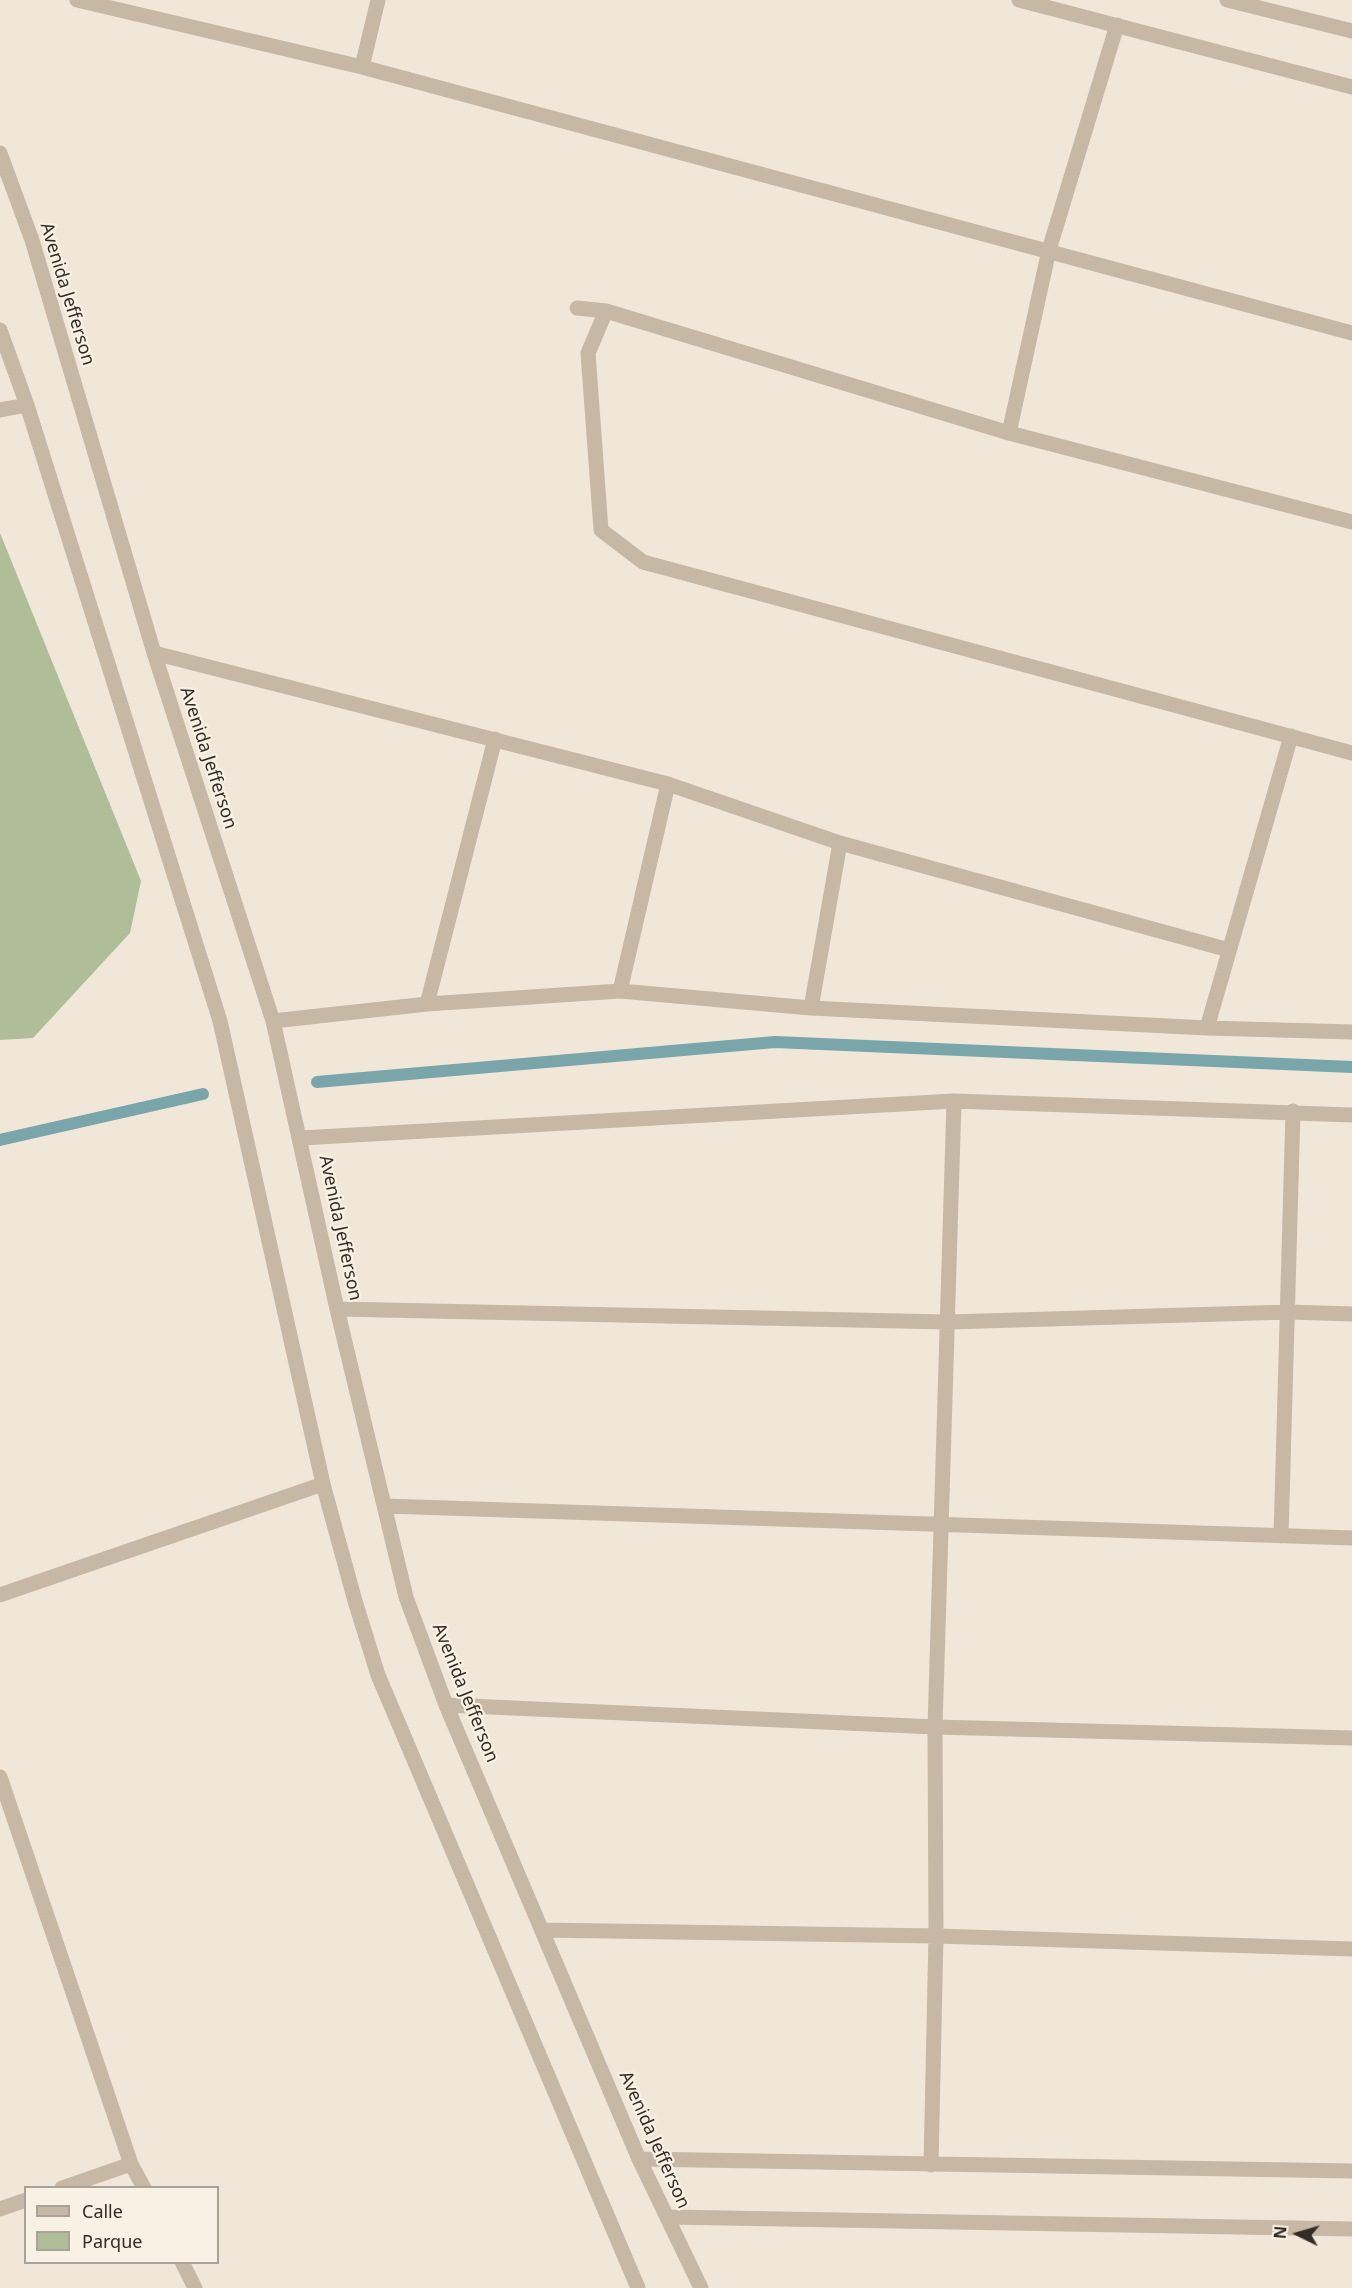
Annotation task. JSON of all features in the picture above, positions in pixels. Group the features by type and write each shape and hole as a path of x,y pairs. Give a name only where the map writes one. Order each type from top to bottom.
{"street":[{"path":"77,0 362,67 1352,333"},
{"path":"362,67 378,0"},
{"path":"1019,0 1352,87"},
{"path":"1227,0 1352,31"},
{"path":"1009,433 1049,250 1117,25"},
{"name":"Avenida Jefferson","path":"0,153 32,240 154,653 273,1021 301,1138 337,1309 406,1597 446,1706 639,2159 701,2288"},
{"path":"577,308 606,311 1009,433 1352,522"},
{"path":"606,311 588,353 602,530 643,562 1352,753"},
{"path":"0,330 27,405 220,1021 323,1484 354,1601 382,1686 638,2288"},
{"path":"0,410 27,405"},
{"path":"154,653 668,784 840,843 1229,950"},
{"path":"1207,1028 1292,736"},
{"path":"427,1004 495,739"},
{"path":"620,991 668,784"},
{"path":"811,1008 840,843"},
{"path":"273,1021 427,1004 620,991 811,1008 1207,1028 1352,1032"},
{"path":"301,1138 954,1101 1293,1111 1352,1115"},
{"path":"931,2165 936,1936 935,1727 943,1526 954,1101"},
{"path":"1281,1536 1293,1111"},
{"path":"337,1309 948,1322 1289,1312 1352,1314"},
{"path":"0,1595 323,1484"},
{"path":"386,1506 1352,1538"},
{"path":"446,1706 935,1727 1352,1738"},
{"path":"0,1777 131,2164 143,2186"},
{"path":"542,1930 936,1936 1352,1949"},
{"path":"639,2159 1352,2171"},
{"path":"65,2186 131,2164"},
{"path":"0,2209 24,2201"},
{"path":"668,2217 1352,2229"},
{"path":"183,2264 195,2288"}],"green space":[{"path":"0,533 141,881 130,933 33,1038 0,1040"}],"waterway":[{"path":"317,1082 775,1042 1352,1067"},
{"path":"0,1140 203,1094"}]}
